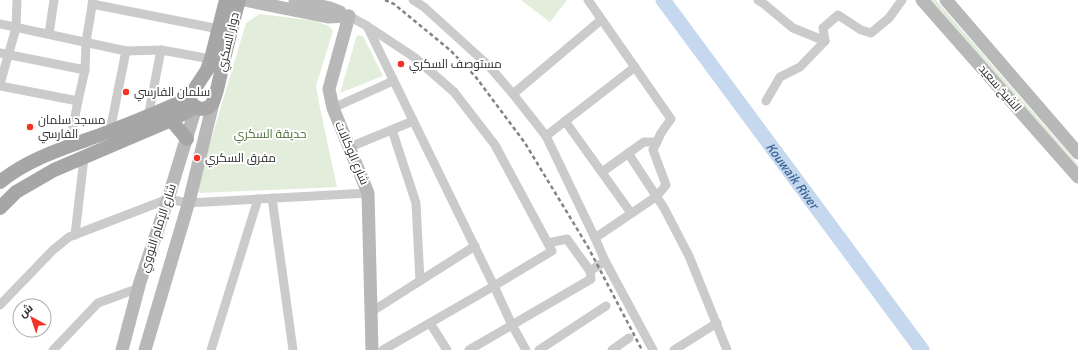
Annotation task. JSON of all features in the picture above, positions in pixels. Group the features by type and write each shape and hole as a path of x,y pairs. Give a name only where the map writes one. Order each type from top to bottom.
{"main road":[{"name":"دوار السكري","path":"193,103 191,93 207,70 226,0"},
{"name":"دوار السكري","path":"214,99 238,0"},
{"path":"193,103 199,109 207,108 214,99"},
{"path":"0,182 10,174 50,154 148,117 193,103"},
{"path":"0,208 16,192 54,170 171,120 193,103"},
{"path":"171,120 187,138"}],"street":[{"path":"17,0 16,28 4,54 0,85 78,101"},
{"path":"49,34 54,0"},
{"path":"244,0 328,17 348,16"},
{"path":"295,0 330,8 367,26 414,57 454,92 495,145 552,251 383,350"},
{"path":"413,0 427,3 489,66 546,136 605,261 653,350"},
{"path":"588,0 671,119 661,133 653,150 666,185 657,196 595,238"},
{"path":"758,0 793,28 825,41"},
{"path":"825,41 823,28 838,15 861,30 871,33 889,18 902,0"},
{"name":"الشيخ سعيد","path":"922,0 1078,177"},
{"name":"الشيخ سعيد","path":"946,0 1078,153"},
{"path":"69,147 85,70 86,42 93,2 219,29"},
{"name":"شارع الوكالات","path":"348,16 329,89 333,108 368,193 372,350"},
{"path":"513,94 602,20"},
{"path":"0,24 126,51 161,50 211,59"},
{"path":"367,26 512,325 526,350"},
{"path":"766,101 780,77 800,67 825,41"},
{"path":"148,117 161,50"},
{"path":"110,131 126,51"},
{"path":"4,54 85,70"},
{"path":"546,136 635,67"},
{"path":"333,108 393,81"},
{"path":"145,350 188,203 214,99"},
{"name":"شارع الإمام النووي","path":"122,350 139,288 187,138 193,103"},
{"path":"350,147 413,121"},
{"path":"565,121 631,213"},
{"path":"392,130 416,203 420,281"},
{"path":"602,172 644,142 656,142"},
{"path":"628,153 657,196 689,256 727,350"},
{"path":"75,235 84,158"},
{"path":"0,305 53,250 69,237 168,199 188,203 368,193"},
{"path":"272,198 293,350"},
{"path":"211,350 258,199"},
{"path":"469,350 590,278 590,270 567,239 548,242"},
{"path":"371,312 475,246"},
{"path":"590,270 605,261"},
{"path":"53,350 98,303 139,288"},
{"path":"539,350 606,306"},
{"path":"430,323 447,350"},
{"path":"674,350 717,323"},
{"path":"612,350 629,338"}],"green space":[{"path":"521,0 567,0 550,22"},
{"path":"928,0 936,0 1078,164 1078,172"},
{"name":"حديقة السكري","path":"260,14 315,21 329,26 333,31 316,86 337,187 200,193 197,187 246,23"},
{"path":"357,35 363,36 383,76 340,93"}],"waterway":[{"name":"Kouwaik River","path":"663,0 922,350"}],"railway":[{"path":"385,0 394,4 450,50 475,76 525,143 588,247 642,350"}],"place":[{"name":"مستوصف السكري","path":"401,64"},
{"name":"سلمان الفارسي","path":"126,92"},
{"name":"مسجد سلمان الفارسي","path":"30,127"},
{"name":"مفرق السكري","path":"197,158"}]}
